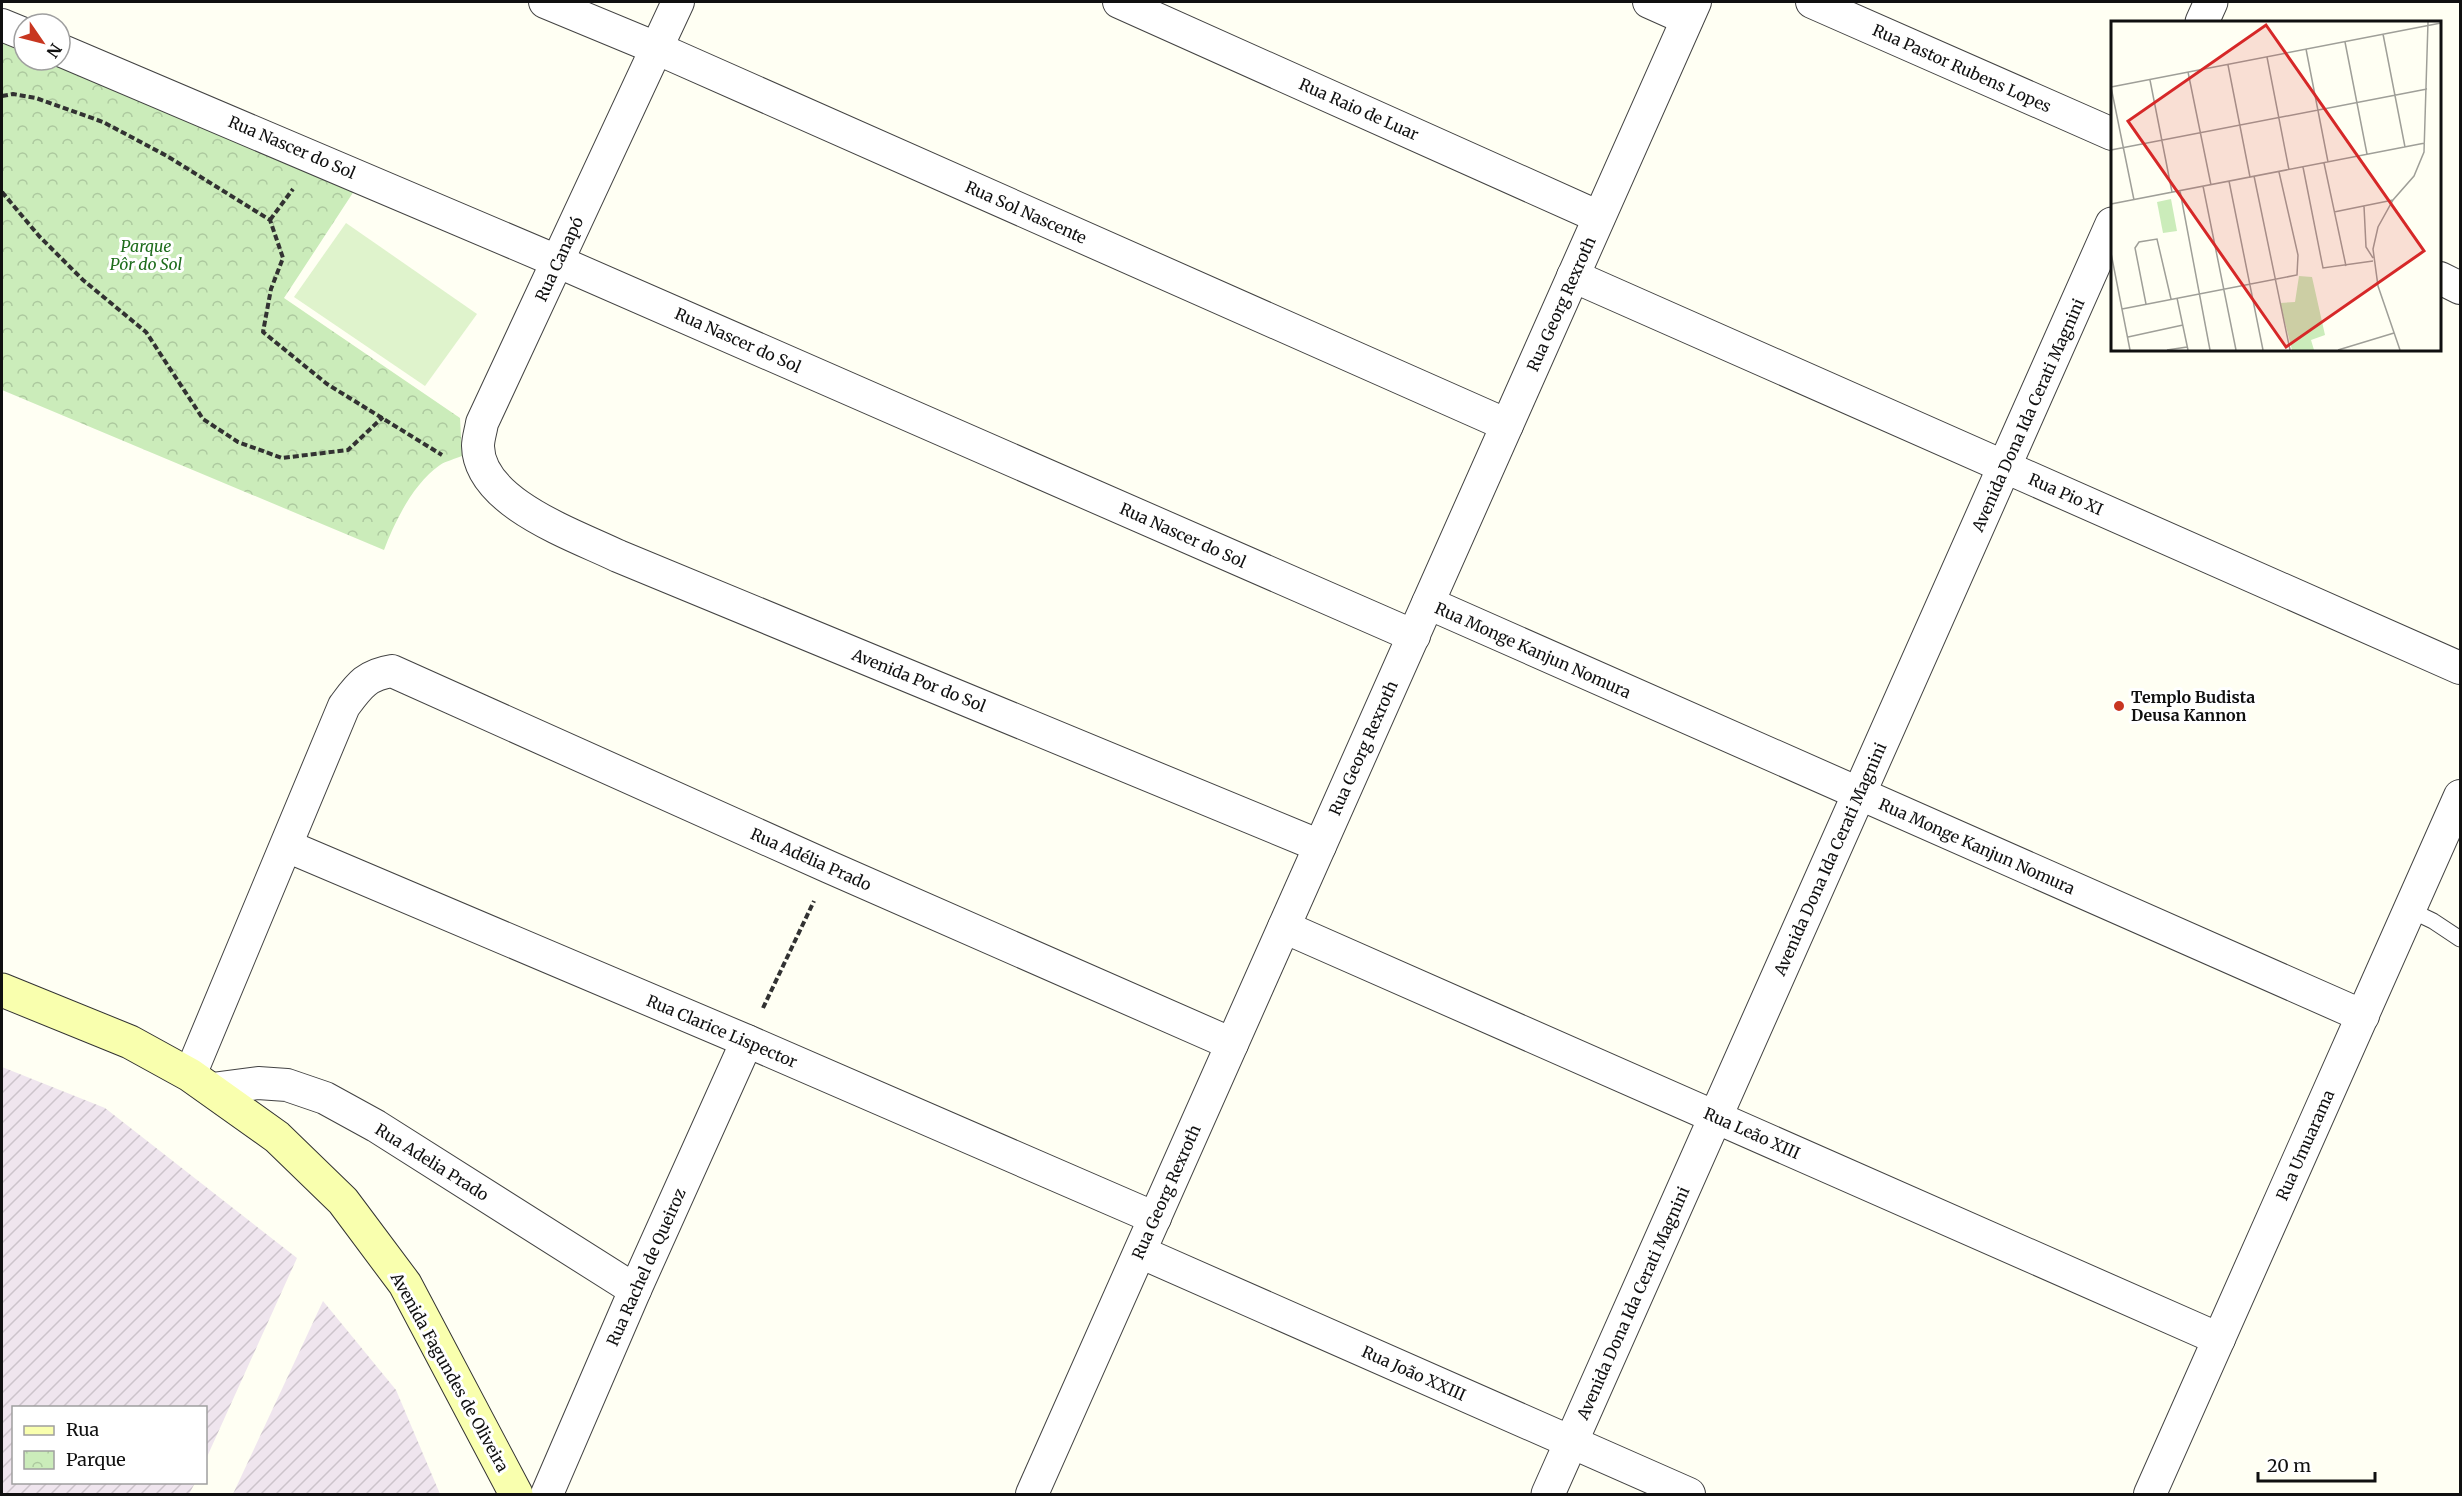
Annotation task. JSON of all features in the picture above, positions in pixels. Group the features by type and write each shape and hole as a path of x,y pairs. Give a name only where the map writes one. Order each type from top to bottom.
{"main road":[{"name":"Avenida Fagundes de Oliveira","path":"2,990 130,1042 201,1082 276,1137 343,1201 405,1284 516,1494"}],"street":[{"name":"Rua Sol Nascente","path":"544,2 656,48 1507,425"},
{"name":"Rua Canapó","path":"521,509 496,489 481,463 478,446 482,423 678,2"},
{"name":"Rua Raio de Luar","path":"1119,2 1599,217"},
{"path":"1649,2 1691,10"},
{"name":"Rua Pastor Rubens Lopes","path":"1812,2 2111,134"},
{"path":"2202,21 2211,2"},
{"name":"Rua Georg Rexroth","path":"1032,1494 1691,10"},
{"name":"Rua Nascer do Sol","path":"72,55 558,262 1414,636"},
{"name":"Avenida Dona Ida Cerati Magnini","path":"1548,1494 2111,226"},
{"name":"Rua Pio XI","path":"1573,276 2460,668"},
{"path":"2441,279 2460,288"},
{"name":"Avenida Por do Sol","path":"521,509 618,556 1320,846"},
{"name":"Rua Monge Kanjun Nomura","path":"1428,603 2362,1016"},
{"name":"Rua Adélia Prado","path":"287,846 344,706 360,685 375,674 392,671 1232,1044"},
{"name":"Rua Umuarama","path":"2150,1494 2460,796"},
{"path":"201,1082 287,846"},
{"name":"Rua Clarice Lispector","path":"287,846 747,1041 1155,1218"},
{"name":"Rua Leão XIII","path":"1284,927 2219,1339"},
{"name":"Rua Rachel de Queiroz","path":"547,1494 635,1290 747,1041"},
{"name":"Rua Adelia Prado","path":"201,1082 287,1085 325,1098 376,1126 635,1290"},
{"name":"Rua João XXIII","path":"1140,1252 1689,1494"}],"lane":[{"path":"2410,910 2433,921 2460,939"}],"path":[{"path":"2,96 13,94 36,98 103,122 167,156 270,220 283,258 271,288 263,332 327,384 383,417 348,450 282,458 238,442 203,419 146,332 83,280 39,236 2,192"},
{"path":"747,1041 829,867"}],"shaded area":[{"path":"2,1067 105,1108 297,1258 207,1457 207,1406 12,1406 12,1484 194,1484 189,1494 2,1494"},
{"path":"323,1301 396,1390 440,1494 233,1494"}],"green space":[{"name":"Parque Pôr do Sol","path":"2,43 12,47 12,72 72,72 72,70 360,182 284,298 460,418 462,456 440,465 421,482 399,515 384,550 2,390"},
{"path":"346,223 477,314 425,386 294,297"}],"place":[{"name":"Templo Budista Deusa Kannon","path":"2119,706"}]}
